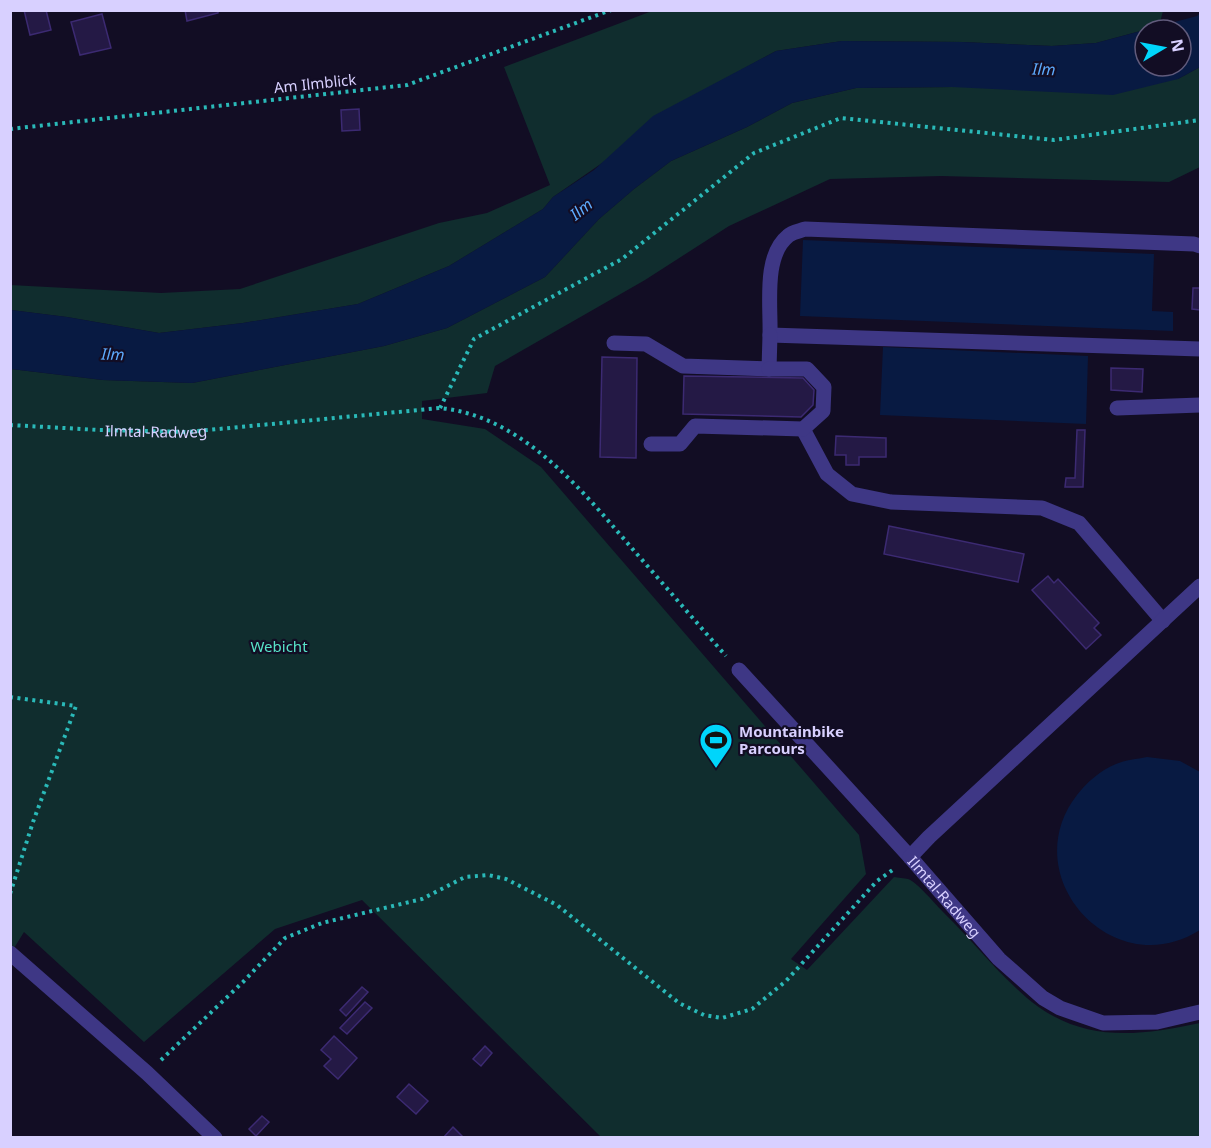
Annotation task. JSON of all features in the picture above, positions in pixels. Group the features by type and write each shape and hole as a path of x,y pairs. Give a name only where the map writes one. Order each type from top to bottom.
{"street":[{"path":"769,369 771,264 780,245 789,234 805,229 1194,243 1200,246"},
{"path":"770,335 1200,349"},
{"path":"614,343 646,344 683,366 807,369 824,387 823,411 803,429 695,426 680,444 651,444"},
{"path":"1118,408 1200,405"},
{"path":"803,429 827,474 852,494 891,502 1042,508 1079,523 1163,621"},
{"path":"910,857 1200,586"},
{"name":"Ilmtal-Radweg","path":"739,670 1007,966 1042,998 1060,1008 1103,1023 1157,1022 1200,1012"},
{"path":"10,953 147,1073 215,1137"}],"path":[{"name":"Am Ilmblick","path":"10,129 407,85 611,10"},
{"path":"440,408 474,339 622,259 754,153 841,118 1054,140 1200,120"},
{"name":"Ilmtal-Radweg","path":"10,425 187,432 440,408 462,410 482,417 536,449 568,477 739,670"},
{"path":"10,697 76,706 33,822 10,894"},
{"path":"147,1073 243,982 285,938 322,923 422,899 465,877 488,875 506,879 557,905 679,1004 704,1015 722,1018 752,1009 786,981 877,880 910,857"}],"green space":[{"path":"652,11 1163,11 1161,18 1133,18 1133,33 1096,43 1052,46 962,42 842,41 776,51 719,82 553,197 543,209 449,266 358,304 243,323 159,333 11,310 10,285 161,293 240,289 439,223 487,213 550,185 504,67"},
{"name":"Webicht","path":"1200,67 1200,167 1169,182 941,176 830,179 729,226 645,280 495,366 487,393 422,401 422,419 485,429 541,467 859,835 866,874 791,959 807,970 894,877 908,879 926,894 1017,989 1038,1007 1059,1019 1103,1032 1126,1033 1150,1032 1200,1023 1200,1137 601,1137 362,900 275,929 144,1042 24,932 11,953 11,369 103,380 192,383 384,346 447,328 545,277 599,219 671,161 747,127 792,103 856,88 1178,79 1193,78 1193,71"}],"water":[{"path":"1200,13 1200,67 1193,71 1193,18 1190,18"},
{"name":"Ilm","path":"1133,33 1133,78 1180,78 1113,95 952,87 856,88 792,103 747,127 671,161 599,219 545,277 447,328 384,346 192,383 103,380 11,369 11,310 159,333 243,323 358,304 449,266 543,209 553,197 594,170 653,116 776,51 842,41 962,42 1052,46 1096,43"},
{"path":"803,240 1154,254 1152,311 1173,312 1173,331 800,316"},
{"path":"883,347 1088,356 1086,424 880,415"},
{"path":"1147,757 1180,761 1200,772 1200,930 1167,943 1135,944 1106,933 1082,914 1065,888 1057,858 1061,826 1081,790 1110,767"}],"building":[{"path":"24,10 46,10 51,30 30,35"},
{"path":"185,10 218,10 218,13 187,21"},
{"path":"102,14 111,48 80,55 71,22"},
{"path":"359,109 360,130 342,131 341,110"},
{"path":"1193,288 1200,288 1200,310 1192,309"},
{"path":"602,357 637,358 636,458 600,457"},
{"path":"1111,368 1143,369 1142,392 1111,390"},
{"path":"684,376 803,378 814,390 813,405 801,417 683,414"},
{"path":"1077,430 1085,430 1083,487 1065,487 1066,478 1075,478"},
{"path":"836,436 886,438 886,457 859,457 859,465 846,465 846,455 835,455"},
{"path":"889,526 1024,554 1018,582 884,554"},
{"path":"1048,576 1054,583 1058,579 1099,623 1094,628 1101,635 1086,649 1032,590"},
{"path":"362,987 368,992 346,1016 340,1010"},
{"path":"365,1002 372,1008 347,1034 340,1028"},
{"path":"334,1036 357,1058 338,1079 324,1066 331,1059 321,1050"},
{"path":"485,1046 492,1053 481,1066 473,1059"},
{"path":"409,1084 428,1101 416,1114 397,1097"},
{"path":"262,1116 269,1122 256,1136 249,1129"},
{"path":"453,1127 464,1138 443,1138"}],"place":[{"name":"Mountainbike Parcours","path":"716,769"}]}
